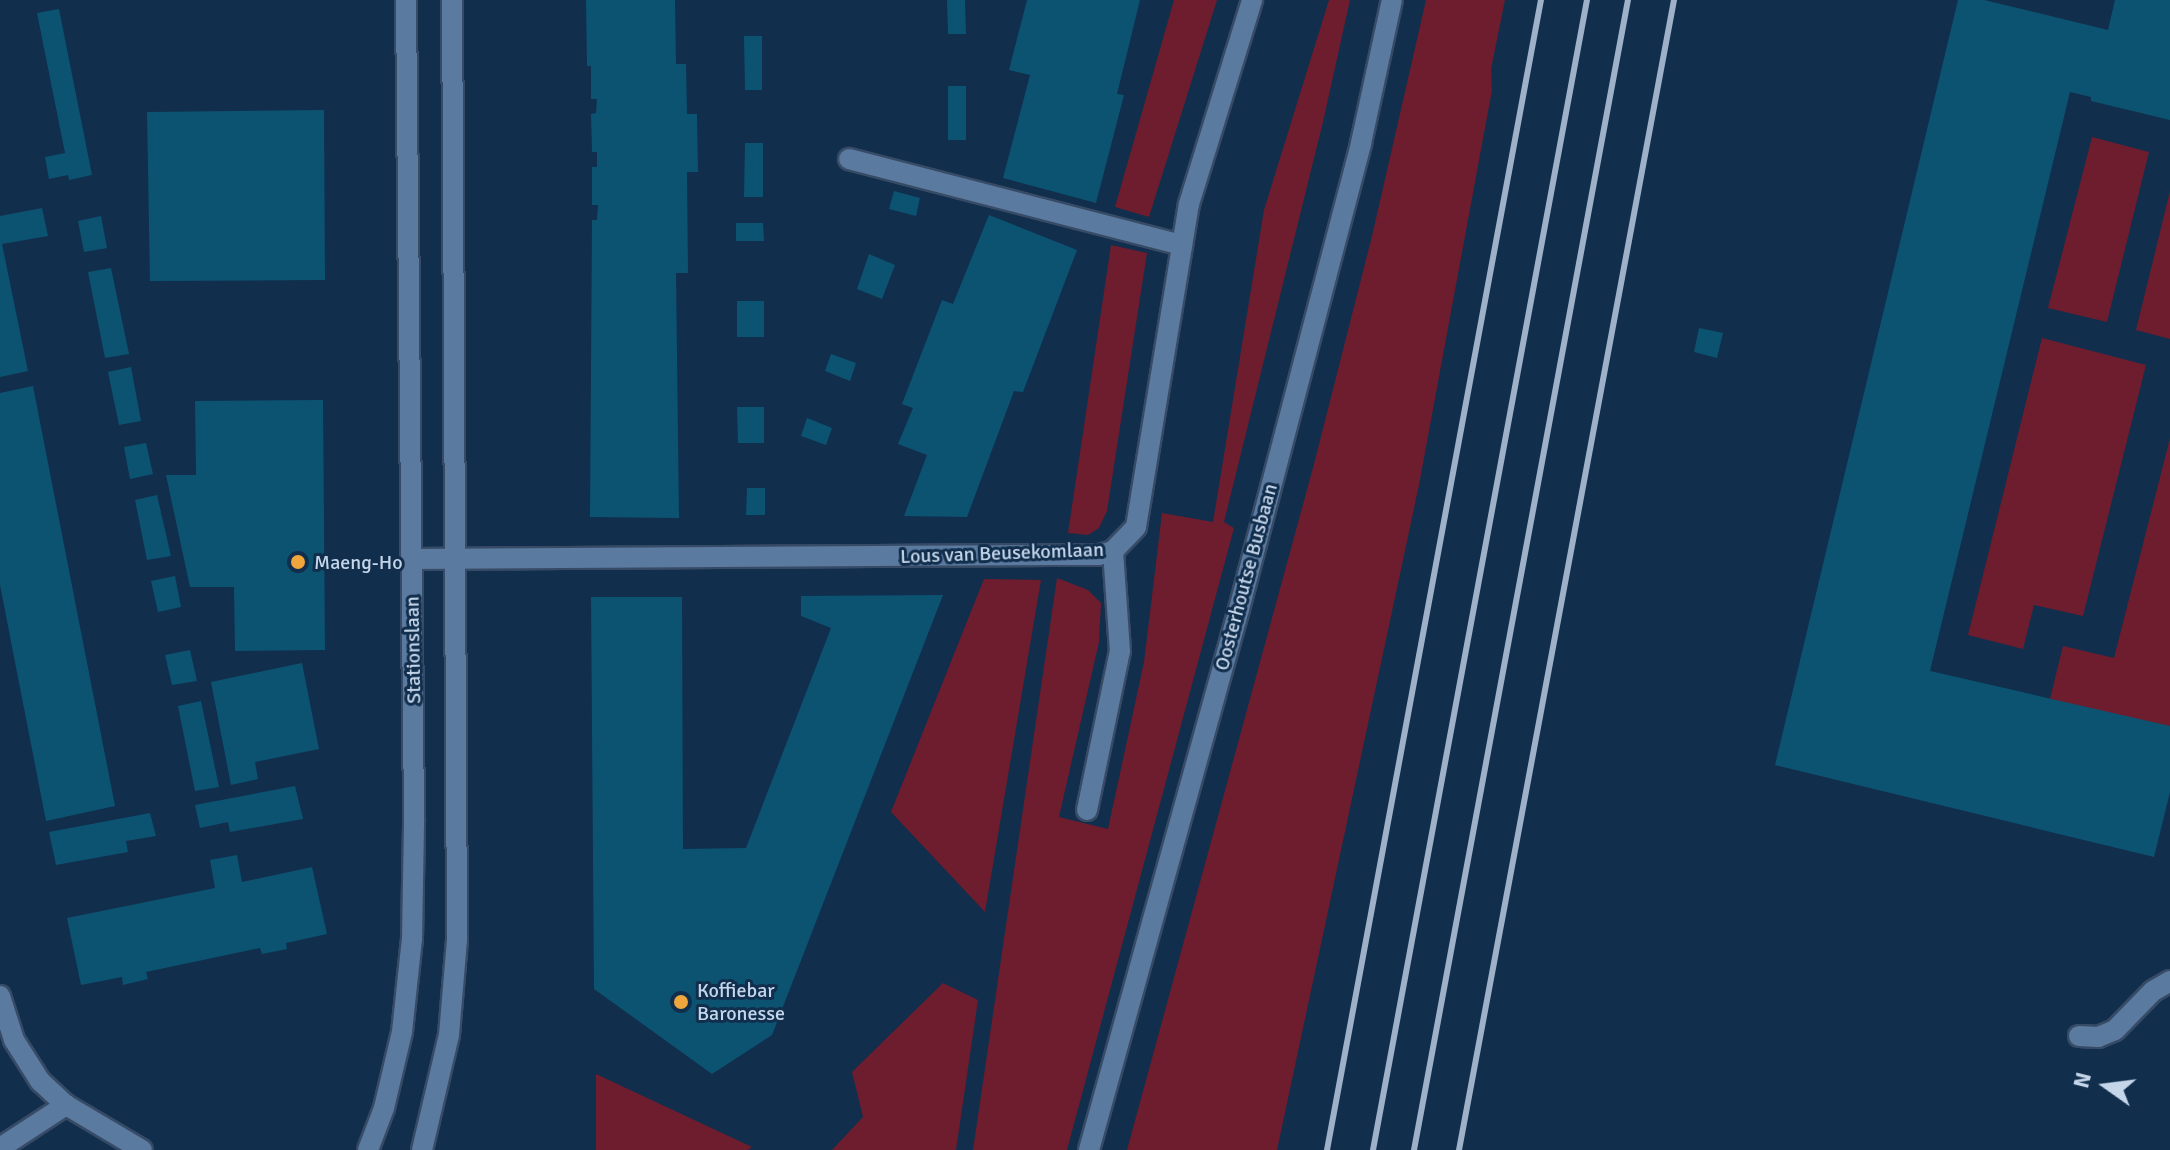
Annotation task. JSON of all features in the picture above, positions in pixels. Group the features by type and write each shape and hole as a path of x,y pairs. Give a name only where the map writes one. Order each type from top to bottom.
{"main road":[{"name":"Stationslaan","path":"368,1150 384,1108 402,1032 412,939 412,559 406,0"},
{"name":"Stationslaan","path":"422,1150 449,1035 457,940 452,0"},
{"name":"Lous van Beusekomlaan","path":"412,559 1038,556 1099,555 1113,551 1136,527 1189,204 1252,0"},
{"name":"Oosterhoutse Busbaan","path":"1089,1150 1243,594 1361,143 1392,0"},
{"path":"849,159 1182,245"},
{"path":"1087,810 1120,651 1113,551"},
{"path":"2079,1036 2098,1037 2115,1030 2153,991 2170,981"},
{"path":"0,996 14,1040 40,1081 66,1105 142,1150"},
{"path":"0,1148 66,1105"}],"shaded area":[{"path":"1174,0 1217,0 1149,217 1115,207"},
{"path":"1329,0 1350,0 1224,522 1234,528 1067,1150 973,1150 1057,578 1088,590 1101,603 1099,642 1059,817 1108,829 1144,662 1162,513 1213,522 1264,210"},
{"path":"1426,0 1505,0 1491,69 1492,90 1419,485 1277,1150 1127,1150 1314,464 1372,236"},
{"path":"2092,137 2149,152 2107,322 2048,308"},
{"path":"2170,191 2170,339 2136,330"},
{"path":"1111,245 1147,253 1107,511 1099,528 1088,535 1068,533"},
{"path":"2042,338 2146,365 2083,616 2034,605 2023,649 1968,635"},
{"path":"2170,438 2170,753 2044,723 2063,646 2114,658"},
{"path":"984,579 1041,580 985,912 891,812"},
{"path":"943,983 978,1000 956,1150 832,1150 863,1117 852,1072"},
{"path":"596,1074 752,1147 748,1150 596,1150"}],"building":[{"path":"586,0 675,0 676,64 686,64 687,114 697,114 698,172 687,172 688,273 676,273 679,518 590,517 592,220 597,220 598,205 592,205 592,167 597,167 597,152 592,152 591,114 596,113 597,99 591,99 591,66 587,66"},
{"path":"947,0 965,0 966,34 948,34"},
{"path":"1027,0 1140,0 1117,94 1124,95 1096,203 1003,178 1030,75 1009,70"},
{"path":"1958,0 1984,0 2108,30 2115,0 2170,0 2170,120 2091,101 2091,97 2070,92 1930,671 2170,726 2170,792 2154,857 1775,765"},
{"path":"59,9 92,175 69,180 68,175 49,179 45,157 65,153 37,13"},
{"path":"744,36 762,36 762,90 745,90"},
{"path":"948,86 966,86 966,140 948,140"},
{"path":"324,110 325,280 150,281 147,112"},
{"path":"745,143 763,143 763,197 744,197"},
{"path":"894,191 920,198 916,216 889,209"},
{"path":"42,208 48,236 2,244 28,371 0,377 0,216"},
{"path":"989,215 1077,250 1023,392 1014,391 967,517 904,516 927,455 898,444 913,408 902,404 942,300 953,304"},
{"path":"101,216 107,248 84,252 78,221"},
{"path":"736,223 763,223 764,241 736,241"},
{"path":"869,254 895,265 882,299 857,289"},
{"path":"111,268 129,354 105,358 88,272"},
{"path":"737,301 764,301 764,337 737,337"},
{"path":"1699,328 1723,333 1717,358 1694,352"},
{"path":"831,354 856,363 850,381 825,371"},
{"path":"131,367 141,421 119,425 108,372"},
{"path":"33,386 115,806 46,821 0,585 0,393"},
{"path":"323,400 325,650 235,651 234,587 190,587 166,475 196,475 195,401"},
{"path":"737,407 764,407 764,443 738,443"},
{"path":"807,418 832,428 826,445 801,436"},
{"path":"146,443 153,474 130,479 124,447"},
{"path":"747,488 765,488 765,515 746,515"},
{"path":"157,495 171,556 147,560 135,500"},
{"path":"175,576 181,607 158,612 151,581"},
{"path":"943,595 772,1035 712,1074 594,989 591,597 682,597 683,849 746,848 831,628 801,616 801,596"},
{"path":"190,650 197,681 172,685 165,655"},
{"path":"302,663 319,749 255,762 258,779 231,785 211,682"},
{"path":"201,701 219,787 195,791 178,706"},
{"path":"295,786 303,819 230,832 228,822 200,828 195,805"},
{"path":"150,813 156,836 126,841 128,852 56,865 49,832"},
{"path":"237,855 242,882 312,867 327,934 286,943 287,949 262,954 260,948 146,972 148,979 123,985 122,977 81,985 67,918 215,888 210,860"}],"railway":[{"path":"1327,1150 1541,0"},
{"path":"1373,1150 1587,0"},
{"path":"1414,1150 1628,0"},
{"path":"1459,1150 1674,0"}],"place":[{"name":"Maeng-Ho","path":"298,562"},
{"name":"Koffiebar Baronesse","path":"681,1002"}]}
